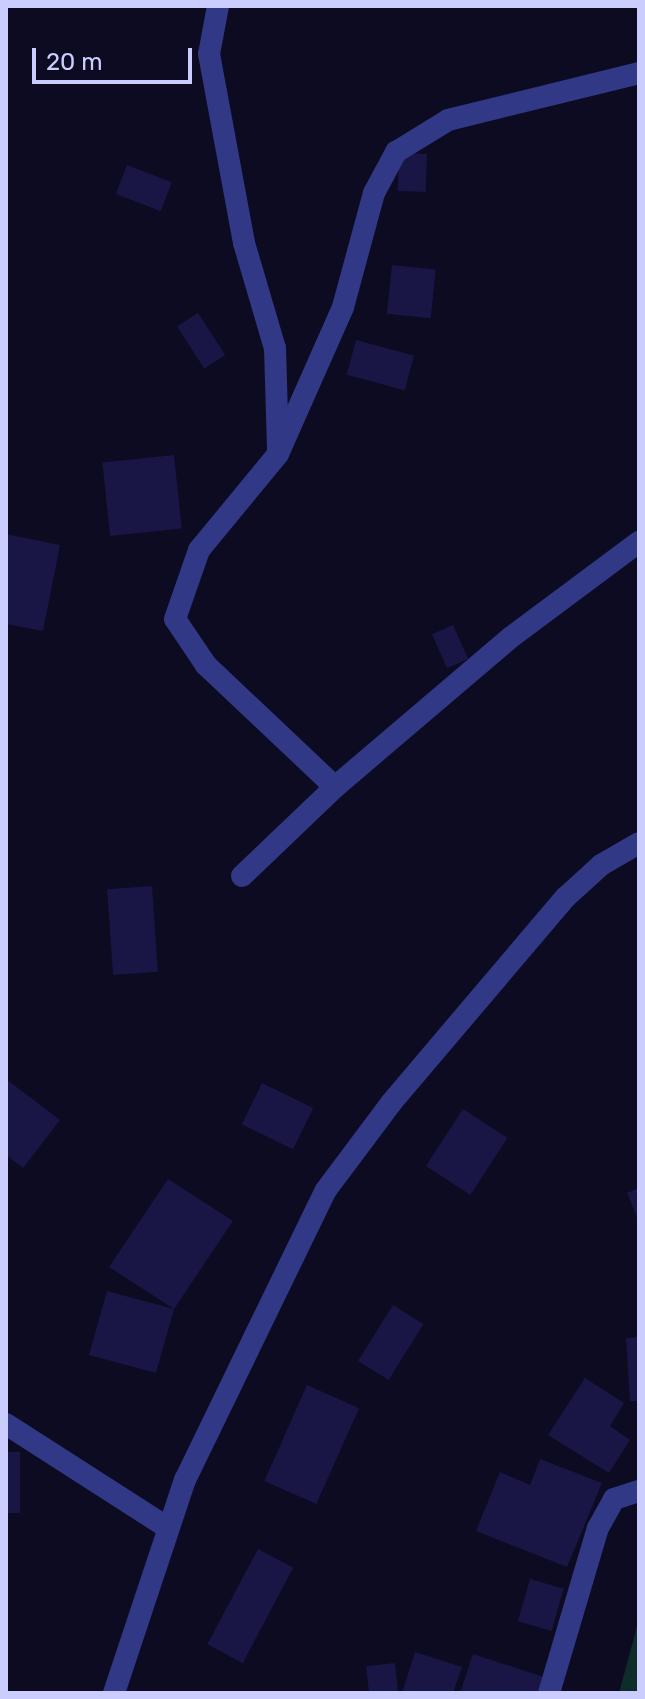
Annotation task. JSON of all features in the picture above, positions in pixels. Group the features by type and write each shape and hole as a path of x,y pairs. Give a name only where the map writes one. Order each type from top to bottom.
{"street":[{"path":"218,6 209,54 244,243 275,348 278,454"},
{"path":"335,787 206,665 175,619 199,550 278,454 343,307 374,193 396,152 448,120 639,73"},
{"path":"242,876 335,787 510,638 639,542"},
{"path":"114,1693 185,1480 326,1190 391,1103 566,897 601,865 639,843"},
{"path":"6,1424 168,1528"},
{"path":"549,1693 598,1528 614,1499 639,1491"}],"green space":[{"path":"639,1619 639,1693 619,1693"}],"building":[{"path":"399,153 427,154 426,192 398,191"},
{"path":"127,165 172,182 161,211 116,194"},
{"path":"392,265 436,270 431,318 387,314"},
{"path":"198,313 225,355 204,369 177,327"},
{"path":"356,340 414,356 405,390 347,375"},
{"path":"174,455 182,529 110,536 102,463"},
{"path":"6,534 60,545 43,631 6,624"},
{"path":"453,625 468,659 447,668 432,634"},
{"path":"152,886 158,972 113,975 107,889"},
{"path":"6,1079 60,1120 23,1168 6,1155"},
{"path":"262,1083 313,1108 293,1149 242,1124"},
{"path":"463,1109 507,1138 470,1195 426,1166"},
{"path":"168,1179 233,1221 174,1309 109,1267"},
{"path":"639,1188 639,1222 627,1193"},
{"path":"107,1291 174,1309 156,1373 89,1355"},
{"path":"393,1305 424,1324 389,1380 358,1361"},
{"path":"639,1337 639,1401 630,1401 626,1338"},
{"path":"585,1378 624,1403 610,1426 630,1440 609,1473 548,1435"},
{"path":"307,1385 359,1408 316,1504 264,1481"},
{"path":"6,1452 20,1452 20,1513 6,1513"},
{"path":"540,1459 602,1483 567,1567 476,1531 500,1472 530,1485"},
{"path":"258,1549 293,1568 243,1663 207,1644"},
{"path":"530,1579 564,1589 552,1631 518,1621"},
{"path":"415,1652 462,1667 453,1693 402,1693"},
{"path":"473,1654 550,1679 546,1693 460,1693"},
{"path":"395,1663 398,1693 369,1693 366,1666"}]}
